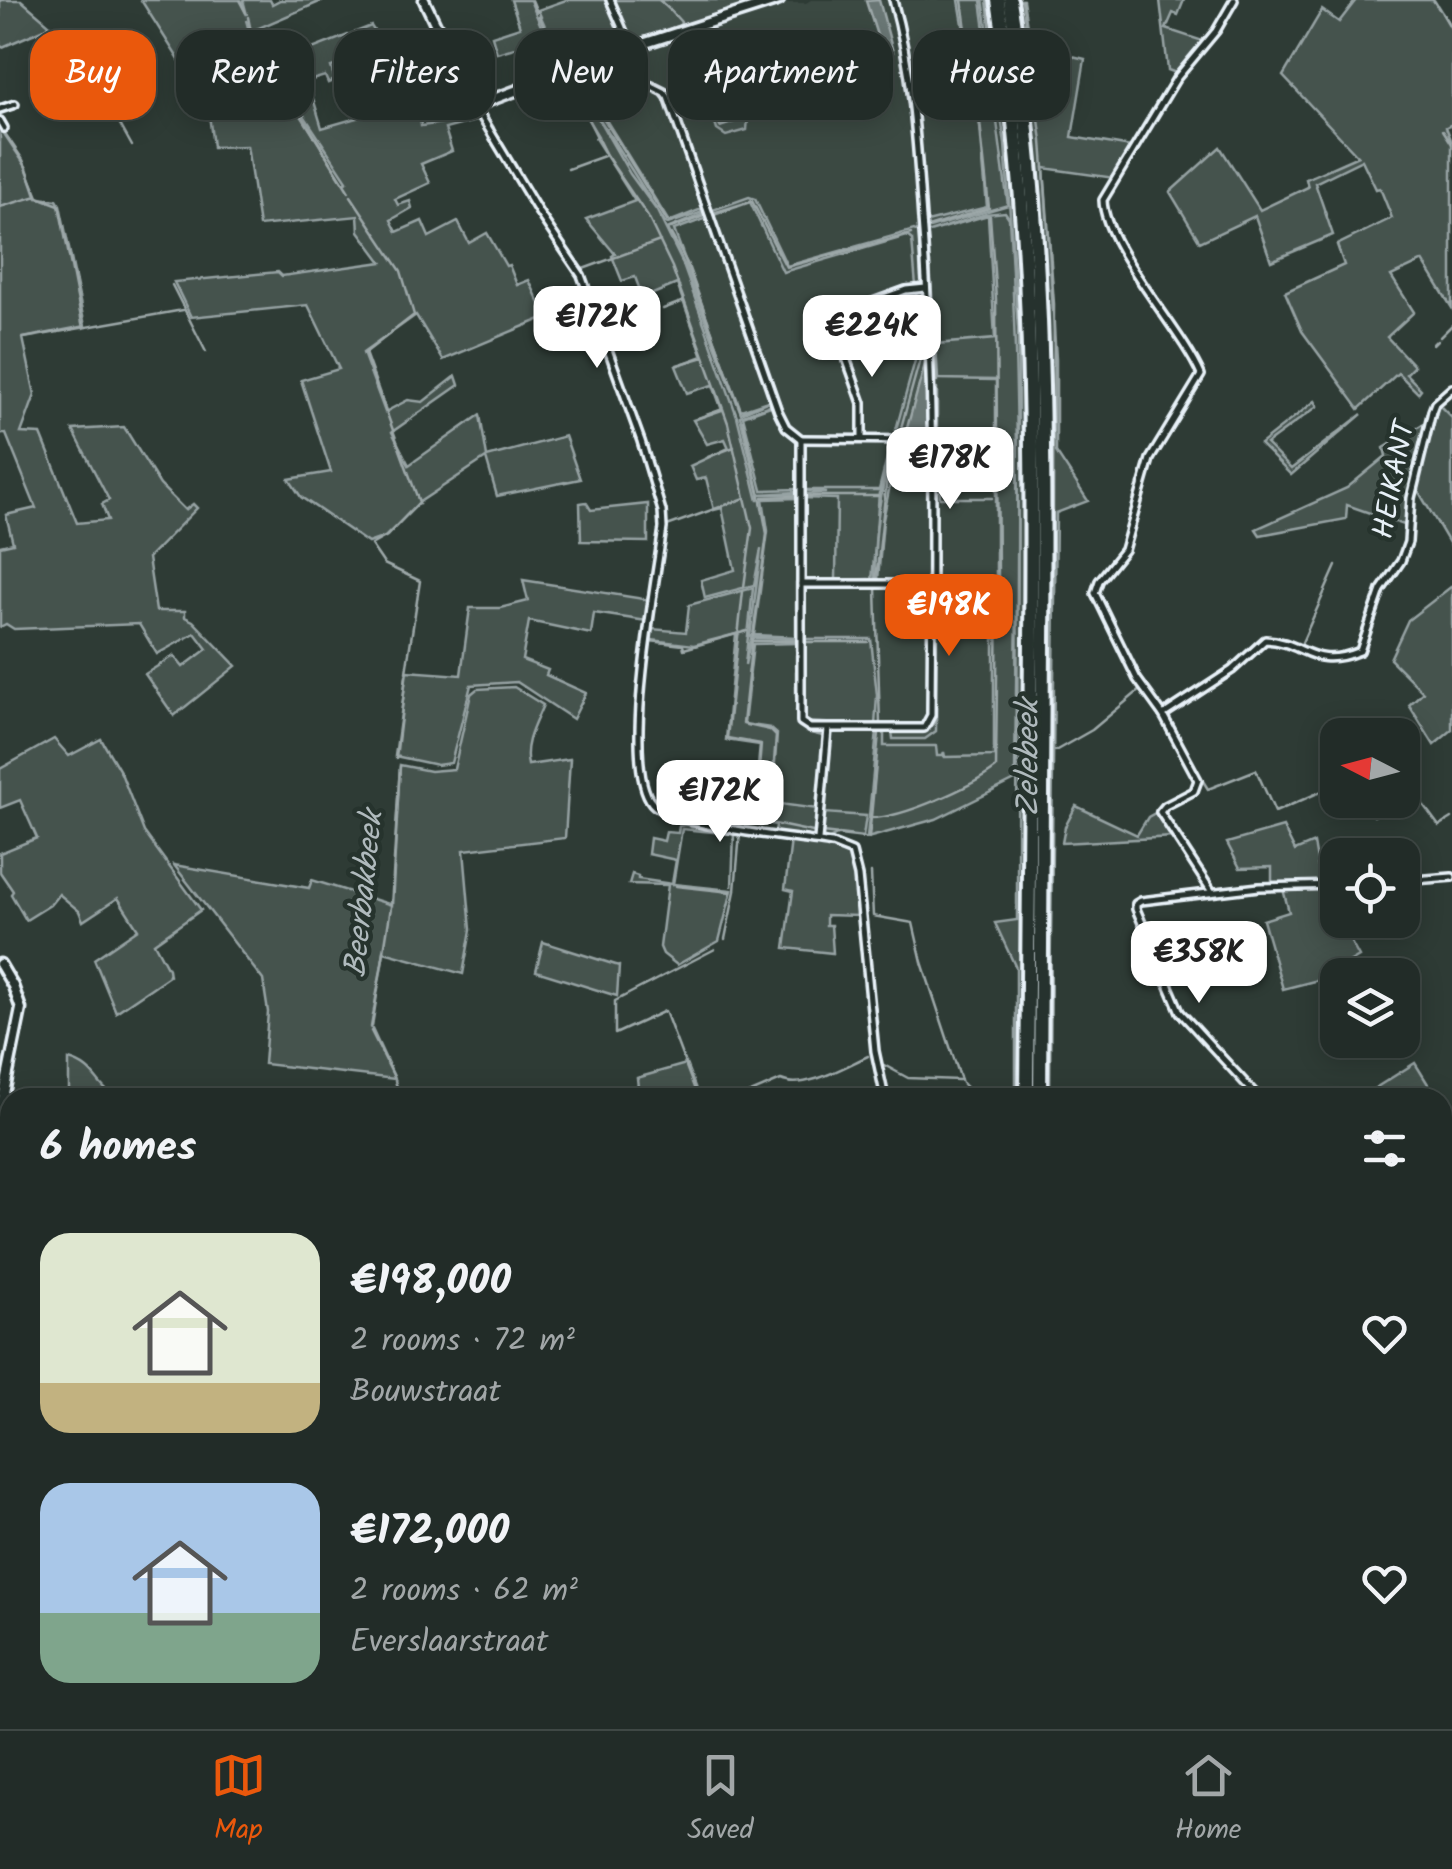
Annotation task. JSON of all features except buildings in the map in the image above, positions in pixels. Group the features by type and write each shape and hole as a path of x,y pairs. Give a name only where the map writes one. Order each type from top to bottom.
{"highway":[{"path":"998,0 1016,128 1031,355 1026,1088"},
{"path":"1010,0 1037,234 1044,442 1040,1088"}],"street":[{"path":"424,0 438,30"},
{"path":"610,0 622,30"},
{"path":"648,42 778,0"},
{"path":"802,440 800,719 806,727 828,729 928,725 932,715 933,440 928,288 914,110 893,0"},
{"path":"1212,892 1161,815 1165,806 1194,792 1198,785 1096,596 1096,587 1124,550 1150,459 1201,375 1127,257 1105,214 1104,200 1176,79 1216,31 1234,0"},
{"path":"648,84 668,97 786,427 802,440 933,440"},
{"path":"0,109 15,104"},
{"path":"483,120 580,274 641,441 662,511 639,719 640,764 650,800 656,807 694,823 847,848 855,858 875,1051 883,1088"},
{"path":"862,439 862,404 835,320 840,314 906,290 928,288"},
{"name":"HEIKANT","path":"1162,715 1232,670 1265,640 1284,642 1314,658 1360,651 1381,590 1401,561 1408,542 1411,498 1435,403 1452,388"},
{"path":"800,584 932,584"},
{"path":"818,841 828,729"},
{"path":"1420,879 1452,878"},
{"path":"1251,1088 1180,1012 1136,904 1259,886 1320,885"},
{"path":"0,964 21,1009 5,1088"}],"shaded area":[{"path":"0,0 21,0 49,24 42,30 30,30 30,35 0,48"},
{"path":"141,0 240,0 247,15 243,0 270,0 272,4 280,0 324,0 254,30 246,20 249,30 176,30 176,55"},
{"path":"511,0 530,0 543,30 515,30 515,48 497,53 495,35 520,27"},
{"path":"566,0 771,0 648,38 648,30 547,30 538,10"},
{"path":"879,0 887,30 875,30 866,1"},
{"path":"959,0 981,0 985,30 964,30"},
{"path":"983,0 988,30 913,30 913,120 1001,120 1011,215 1019,378 1017,778 936,819 872,838 753,821 760,745 726,740 751,528 727,423 671,267 647,218 587,120 648,120 648,46 668,39 668,120 893,120 893,30 694,30 787,3"},
{"path":"983,0 992,0 996,30 988,30"},
{"path":"1015,0 1023,0 1028,30 1019,30"},
{"path":"1160,0 1184,0 1166,29 1203,41 1176,73 1168,70"},
{"path":"1356,0 1434,0 1452,29 1452,124 1446,127 1452,142 1452,308 1423,261 1391,276 1414,312 1387,337 1414,366 1406,374 1421,389 1418,393 1398,373 1359,409 1302,331 1285,292 1344,265 1337,245 1392,218 1380,188 1376,189 1362,160 1315,183 1333,235 1271,261 1255,216 1200,242 1170,192 1220,147 1260,210 1308,187 1306,179 1358,156 1283,76 1322,10 1339,22"},
{"path":"334,40 334,80 328,83 325,76 314,79 314,48"},
{"path":"1070,55 1085,59 1072,137 1131,147 1114,178 1044,168 1056,359 1056,452 1088,501 1056,513 1049,1088 1043,1088 1050,375 1040,188 1031,120 1070,120"},
{"path":"314,101 322,128 350,120 420,120 421,126 479,120 445,129 452,151 421,164 430,183 395,199 398,205 410,201 412,208 391,220 397,232 422,221 429,237 458,222 469,243 487,233 506,266 509,265 517,285 529,280 546,317 443,360 416,315 363,353 385,412 408,400 423,402 456,376 459,385 392,432 409,465 480,415 487,457 565,436 580,479 497,496 486,458 421,501 385,537 368,543 301,497 289,479 331,472 301,380 339,369 308,305 191,317 174,282 278,272 282,276 382,262 359,231 358,216 259,226 247,146 213,147 210,120 304,120 344,183 347,181 307,120 314,120"},
{"path":"588,120 599,120 657,211 682,262 737,416 758,501 740,416 773,405 743,416 762,490 798,492 760,494 799,494 798,498 763,499 768,531 754,635 797,637 750,636 761,549 754,585 705,598 701,580 735,570 722,508 714,510 706,478 696,480 690,466 729,448 725,439 707,444 693,420 722,410 713,385 687,393 676,366 703,356 677,284 643,298 635,277 622,281 612,256 615,254 586,219 635,201 595,138 598,136"},
{"path":"600,120 606,120 669,222 704,208 703,212 668,224"},
{"path":"714,120 748,120 747,130 726,136 717,130"},
{"path":"979,120 997,120 1008,205 926,229 927,222 987,207"},
{"path":"1001,120 1007,120 1018,206 1026,394 1020,1088 1016,1088 1016,968 995,923 1017,920 1018,329"},
{"path":"3,132 27,168 37,198 57,200 60,205 85,326 23,338 35,395 21,433 41,434 77,523 108,520 102,504 109,500 73,430 124,427 160,485 185,510 193,504 197,508 148,558 156,611 185,611 185,617 236,666 174,716 145,674 174,656 183,667 207,649 195,633 157,654 139,624 0,627 0,546 13,543 6,515 36,508 6,434 0,434"},
{"path":"749,197 755,199 787,266 921,230 923,282 916,286 912,240 907,236 783,272 750,202 714,215 710,211"},
{"path":"1005,212 1009,218 1013,288 1017,428 1015,780 936,819 867,838 877,731 884,732 884,746 936,746 937,756 944,752 945,757 994,756 994,588 938,587 934,620 934,586 992,585 996,581 996,380 938,379 936,344 995,339 988,215 926,233 986,214"},
{"path":"706,213 707,218 674,230 741,410 771,400 741,413 667,229"},
{"path":"916,291 926,299 930,431 921,438 894,437 919,346"},
{"path":"925,364 928,430 921,436 905,435"},
{"path":"1315,401 1318,406 1266,444 1291,469 1362,414 1291,475 1260,444"},
{"path":"1439,405 1452,418 1452,548 1416,487"},
{"path":"1426,422 1408,499 1407,526 1347,505 1346,519 1260,535 1256,529 1347,488 1386,456 1384,448"},
{"path":"878,442 893,442 879,493 872,582 836,580 837,499 803,498 803,494 826,493 803,490 879,490 890,445"},
{"path":"895,444 898,445 875,580 879,511"},
{"path":"586,502 591,510 648,504 648,542 581,541 580,503"},
{"path":"523,580 650,600 647,621 594,613 591,634 529,621 522,660 548,670 546,675 586,693 573,719 517,682 471,685 451,763 437,765 395,756 407,671 461,675 470,608 500,608 528,601"},
{"path":"1452,586 1452,730 1434,745 1409,705 1423,692 1390,659 1408,620"},
{"path":"753,588 745,665 751,638 797,639 797,643 753,644 744,724 770,728 777,734 772,803 818,809 816,830 822,832 825,813 866,816 863,837 839,834 827,840 775,832 776,825 753,821 760,745 726,740 736,634 694,645 651,640 652,629 686,632 689,605"},
{"path":"946,591 987,591 991,595 991,627 944,627"},
{"path":"934,635 936,731 925,739 893,739 892,731 921,731 933,722"},
{"path":"802,639 871,639 877,695 875,726 806,722"},
{"path":"514,687 543,705 528,742 528,765 570,759 565,838 464,850 471,930 463,974 384,952 371,1027 395,1079 264,1064 268,1012 263,980 174,865 309,888 312,880 392,905 400,765 430,771 454,769 471,694 477,689"},
{"path":"54,739 69,756 101,739 121,773 144,832 201,910 154,943 169,976 116,1012 94,959 138,929 118,898 83,921 79,911 59,894 50,905 26,920 0,872 0,853 37,838 20,800 0,808 0,769"},
{"path":"704,777 745,778 744,795 682,793 682,780 703,785"},
{"path":"1076,806 1137,835 1148,817 1157,812 1173,837 1062,843"},
{"path":"688,824 734,834 682,829 673,884 732,890 719,941 677,965 660,947 668,885 629,884 632,874 638,879 672,884 676,860 648,854 650,838 664,841 666,832 678,833 679,826"},
{"path":"1283,827 1295,851 1314,843 1320,884 1272,885 1272,867 1240,868 1227,843"},
{"path":"791,840 832,846 852,858 859,916 826,915 826,925 831,925 833,953 785,948 793,891 785,889"},
{"path":"1283,889 1320,889 1320,938 1349,938 1359,957 1320,958 1320,980 1283,989 1263,920 1289,912"},
{"path":"543,942 619,966 617,996 536,971"},
{"path":"69,1060 86,1068 104,1088 69,1088"},
{"path":"1415,1063 1430,1088 1375,1088"},
{"path":"686,1064 695,1088 638,1088 637,1078"}],"waterway":[{"name":"Beerbakbeek","path":"239,0 246,13"},
{"path":"532,0 537,12"},
{"path":"659,0 670,10"},
{"path":"962,0 966,30"},
{"path":"987,0 991,30"},
{"name":"Zelebeek","path":"1022,0 1042,141 1054,304 1050,1088"},
{"path":"1433,0 1439,9"},
{"path":"648,37 680,25 671,11"},
{"path":"1442,13 1452,30"},
{"path":"539,16 545,30"},
{"name":"Beerbakbeek","path":"248,17 251,30"},
{"path":"118,120 132,146"},
{"name":"Beerbakbeek","path":"304,120 349,192"},
{"path":"489,120 494,128"},
{"path":"588,120 606,155 648,217 672,267 728,423 752,528 744,587"},
{"path":"605,120 667,221"},
{"path":"928,227 989,208 980,120"},
{"path":"1443,130 1452,144"},
{"path":"4,132 23,160 38,197 59,205 83,328"},
{"path":"568,169 604,156"},
{"path":"0,207 37,196"},
{"name":"Beerbakbeek","path":"351,196 401,271 414,315 365,353 419,502 387,536 371,545 384,564 420,581 406,672"},
{"path":"713,213 752,201 786,267 911,234"},
{"path":"671,228 704,216"},
{"path":"990,216 996,299 998,581"},
{"path":"671,234 687,263 740,409"},
{"path":"583,269 660,241"},
{"path":"928,241 929,255"},
{"path":"919,246 921,280"},
{"path":"930,262 935,343"},
{"path":"172,285 206,352"},
{"path":"899,435 924,345 922,296"},
{"path":"663,309 684,301"},
{"path":"24,338 183,310"},
{"path":"1440,337 1452,325"},
{"path":"1433,344 1437,340"},
{"path":"936,345 937,382"},
{"path":"677,365 704,357"},
{"path":"937,389 937,456"},
{"path":"698,418 723,409"},
{"path":"743,420 759,492"},
{"path":"876,580 887,477 897,444"},
{"path":"908,444 927,446 929,468"},
{"path":"708,457 734,447"},
{"path":"936,580 937,473"},
{"path":"939,477 940,498 992,498"},
{"path":"929,489 929,494"},
{"path":"753,636 767,534 760,496"},
{"path":"763,497 796,496"},
{"path":"806,496 878,496"},
{"path":"667,526 745,498"},
{"path":"929,498 929,520"},
{"path":"797,512 797,526"},
{"path":"918,581 925,580 928,574 928,528"},
{"path":"797,542 797,575"},
{"path":"1300,647 1336,566"},
{"path":"887,580 893,580"},
{"path":"897,580 904,580"},
{"path":"907,580 915,580"},
{"path":"796,582 796,610"},
{"path":"936,586 936,619"},
{"path":"876,588 880,725"},
{"path":"911,588 924,589 928,598"},
{"path":"871,818 901,813 936,800 996,768 998,588"},
{"path":"743,591 727,738 761,744 755,820 813,832"},
{"path":"928,603 928,672"},
{"path":"796,616 796,636"},
{"path":"650,641 683,645 684,649 747,631"},
{"path":"893,733 923,733 934,723 936,635"},
{"path":"1263,638 1279,639"},
{"path":"752,639 743,724 770,730 776,736 771,802"},
{"path":"754,641 796,641"},
{"path":"1245,655 1257,641"},
{"path":"805,642 868,642"},
{"path":"796,655 796,666"},
{"path":"796,671 796,680"},
{"name":"Beerbakbeek","path":"396,758 406,675"},
{"path":"796,686 796,697"},
{"path":"1055,751 1092,730 1141,689 1170,734"},
{"path":"1163,710 1190,694"},
{"path":"796,711 800,727"},
{"path":"806,732 823,736 823,755"},
{"path":"869,838 879,733"},
{"path":"1188,757 1208,789 1256,770 1275,812 1320,792"},
{"path":"821,773 822,759"},
{"name":"Beerbakbeek","path":"372,1026 391,907 400,766"},
{"path":"1420,800 1439,826 1452,818"},
{"path":"725,939 735,891 740,833"},
{"path":"822,833 865,838"},
{"path":"871,873 873,916 913,923 922,962 967,1088"},
{"path":"676,886 731,892"},
{"path":"694,1088 665,1011 615,1034 615,1001 715,949"},
{"name":"Beerbakbeek","path":"371,1031 394,1077"},
{"path":"762,1088 781,1080 813,1080 868,1056"},
{"path":"884,1065 908,1078 959,1080"},
{"name":"Beerbakbeek","path":"395,1081 397,1088"}]}
